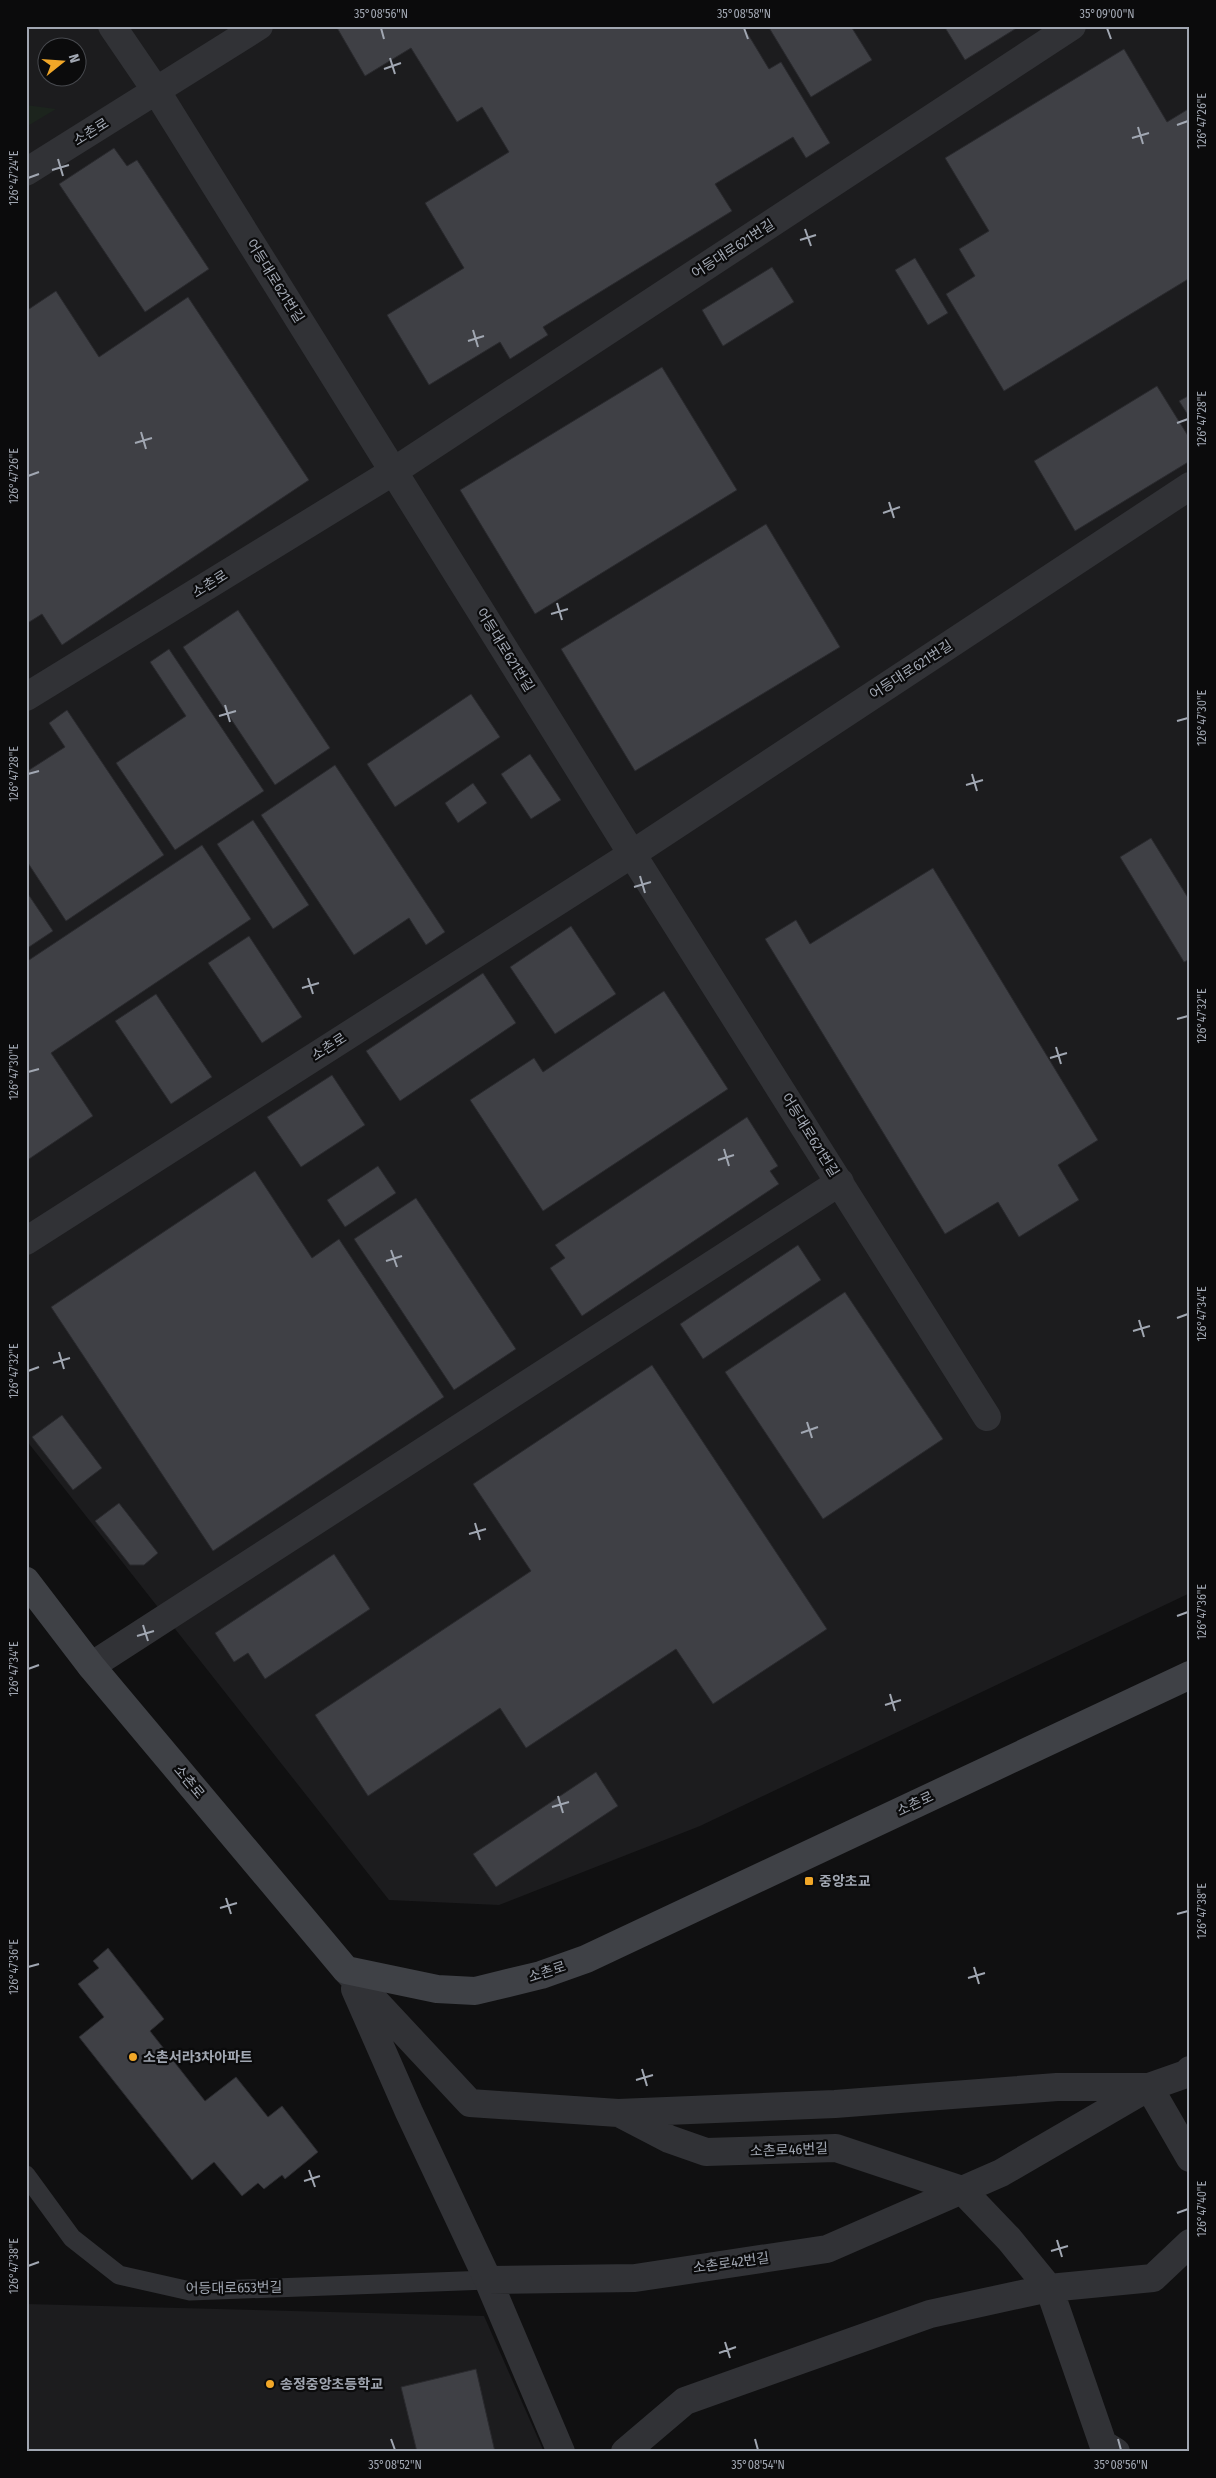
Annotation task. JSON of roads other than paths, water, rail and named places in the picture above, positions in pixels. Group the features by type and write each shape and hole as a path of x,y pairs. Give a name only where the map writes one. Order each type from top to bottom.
{"street":[{"name":"어등대로621번길","path":"112,26 157,92 632,854 987,1417"},
{"path":"157,92 260,26"},
{"name":"어등대로621번길","path":"394,471 1072,26"},
{"name":"소촌로","path":"26,172 157,92"},
{"name":"소촌로","path":"26,697 394,471"},
{"name":"어등대로621번길","path":"632,854 1190,486"},
{"name":"소촌로","path":"26,1241 632,854"},
{"path":"91,1666 840,1182"},
{"name":"소촌로","path":"26,1581 91,1666 346,1970 437,1989 475,1991 541,1975 586,1959 1190,1675"},
{"path":"346,1970 409,2112 488,2280 561,2452"},
{"path":"346,1970 470,2103 618,2112 834,2104 1057,2087 1149,2087"},
{"path":"962,2190 1002,2173 1149,2087 1190,2070"},
{"path":"1149,2087 1190,2158"},
{"name":"소촌로46번길","path":"618,2112 669,2140 706,2152 836,2148 962,2190 1009,2239 1049,2288 1103,2444 1116,2452"},
{"name":"소촌로42번길","path":"488,2280 635,2278 827,2249 962,2190"},
{"path":"625,2452 686,2401 930,2314 1049,2288 1153,2278 1190,2243"}],"lane":[{"name":"어등대로653번길","path":"26,2175 72,2238 119,2275 190,2291 488,2280"}],"place":[{"name":"중앙초교","path":"809,1881"},
{"name":"소촌서라3차아파트","path":"133,2057"},
{"name":"송정중앙초등학교","path":"270,2384"}]}
